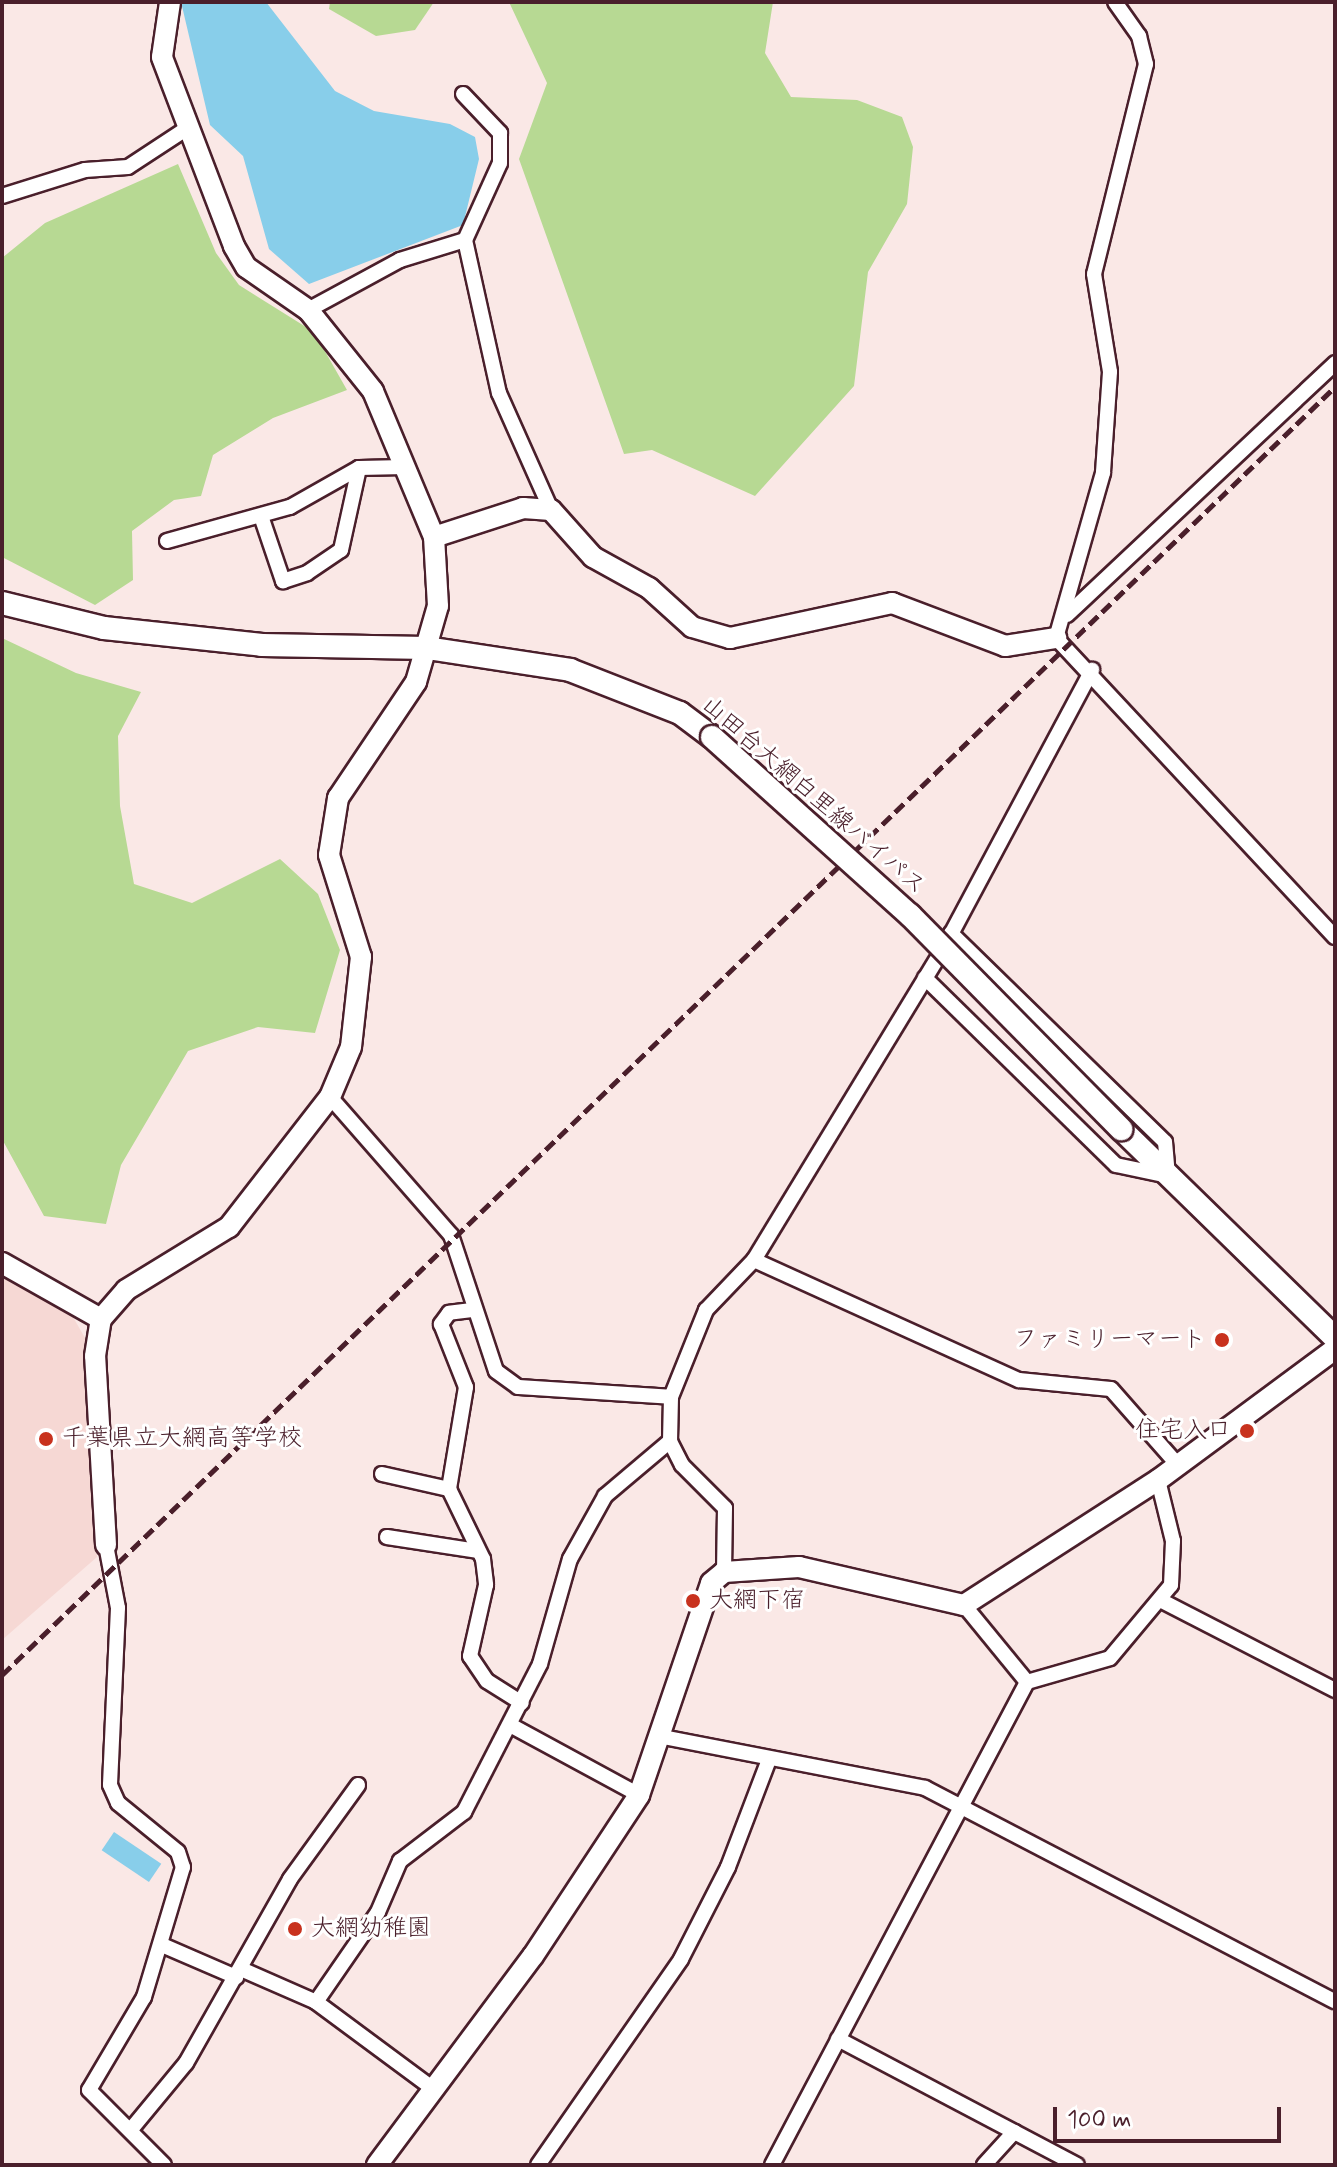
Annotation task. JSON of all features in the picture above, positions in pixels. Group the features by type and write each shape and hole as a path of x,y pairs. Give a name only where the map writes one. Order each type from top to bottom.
{"main road":[{"name":"山田台大網白里線バイパス","path":"2,603 104,628 262,645 427,648 601,679 680,713 712,737 910,915 1168,1176 1335,1338"}],"street":[{"path":"164,2165 133,2127 89,2090 144,1997 183,1867 178,1852 118,1803 110,1785 118,1608 106,1545 95,1356 101,1319 126,1290 229,1227 330,1097 351,1047 361,957 329,855 338,798 416,682 438,606 434,537 373,391 308,310 246,267 186,129 162,57 170,2"},
{"path":"1056,638 1066,615 1103,473 1110,372 1094,274 1146,64 1139,36 1115,2"},
{"path":"463,94 500,133 500,163 465,240 499,393 551,510 593,557 649,588 692,627 730,638 892,603 1005,646 1056,638"},
{"path":"2,196 85,170 128,167 186,129"},
{"path":"308,310 400,260 465,240"},
{"path":"1066,615 1335,363"},
{"path":"167,541 261,516 359,468 405,467"},
{"path":"261,516 283,581 307,573 341,550 359,468"},
{"path":"434,537 523,508 551,510"},
{"path":"1056,638 1092,670 1335,937"},
{"path":"724,1572 725,1508 682,1465 670,1441 671,1397 706,1310 754,1260 925,978 1092,670"},
{"path":"925,978 1116,1165 1168,1176 1165,1142 951,933"},
{"path":"330,1097 451,1235 472,1310 496,1371 518,1387 671,1397"},
{"path":"754,1260 1019,1380 1111,1389 1178,1465"},
{"path":"2,1263 101,1319"},
{"path":"472,1310 449,1313 441,1324 466,1387 449,1489 477,1551 486,1585 470,1656 487,1681 522,1703"},
{"path":"964,1605 1158,1480 1335,1349"},
{"path":"316,2002 378,1912 400,1861 464,1812 512,1726 570,1559 598,1509 670,1441"},
{"path":"382,1474 449,1489"},
{"path":"772,2165 959,1803 1027,1682 1110,1658 1160,1600 1175,1563 1158,1480"},
{"path":"387,1537 477,1551"},
{"path":"377,2165 435,2090 639,1795 663,1737 711,1583 724,1572 799,1567 964,1605 1027,1682"},
{"path":"1160,1600 1335,1690"},
{"path":"512,1726 639,1795"},
{"path":"663,1737 768,1762 868,1774 959,1803 1335,2001"},
{"path":"538,2165 681,1959 728,1867 768,1762"},
{"path":"133,2127 186,2063 290,1879 358,1785"},
{"path":"162,1945 316,2002 435,2090"},
{"path":"838,2039 1077,2165"},
{"path":"984,2165 1014,2132"}],"shaded area":[{"name":"千葉県立大網高等学校","path":"2,1276 73,1317 85,1338 97,1557 2,1640"}],"green space":[{"path":"330,2 434,2 415,30 376,36 329,9"},
{"path":"509,2 773,2 765,53 791,97 857,100 902,117 913,147 907,204 868,272 854,386 755,496 652,450 624,454 519,159 547,83"},
{"path":"178,164 216,253 239,285 314,332 347,390 273,418 213,455 201,496 174,500 132,531 133,580 95,605 2,557 2,258 45,223"},
{"path":"2,638 76,673 141,692 118,736 120,806 134,884 192,903 280,859 318,894 340,950 315,1033 258,1027 188,1051 121,1165 106,1224 44,1216 2,1139"}],"water":[{"path":"181,2 266,2 335,91 374,111 450,124 475,137 479,159 463,225 309,284 269,249 243,156 210,125"},
{"path":"114,1832 161,1864 149,1882 102,1850"}],"railway":[{"path":"2,1675 1335,387"}],"place":[{"name":"ファミリーマート","path":"1222,1340"},
{"name":"住宅入口","path":"1247,1431"},
{"name":"千葉県立大網高等学校","path":"46,1439"},
{"name":"大網下宿","path":"693,1601"},
{"name":"大網幼稚園","path":"295,1929"}]}
